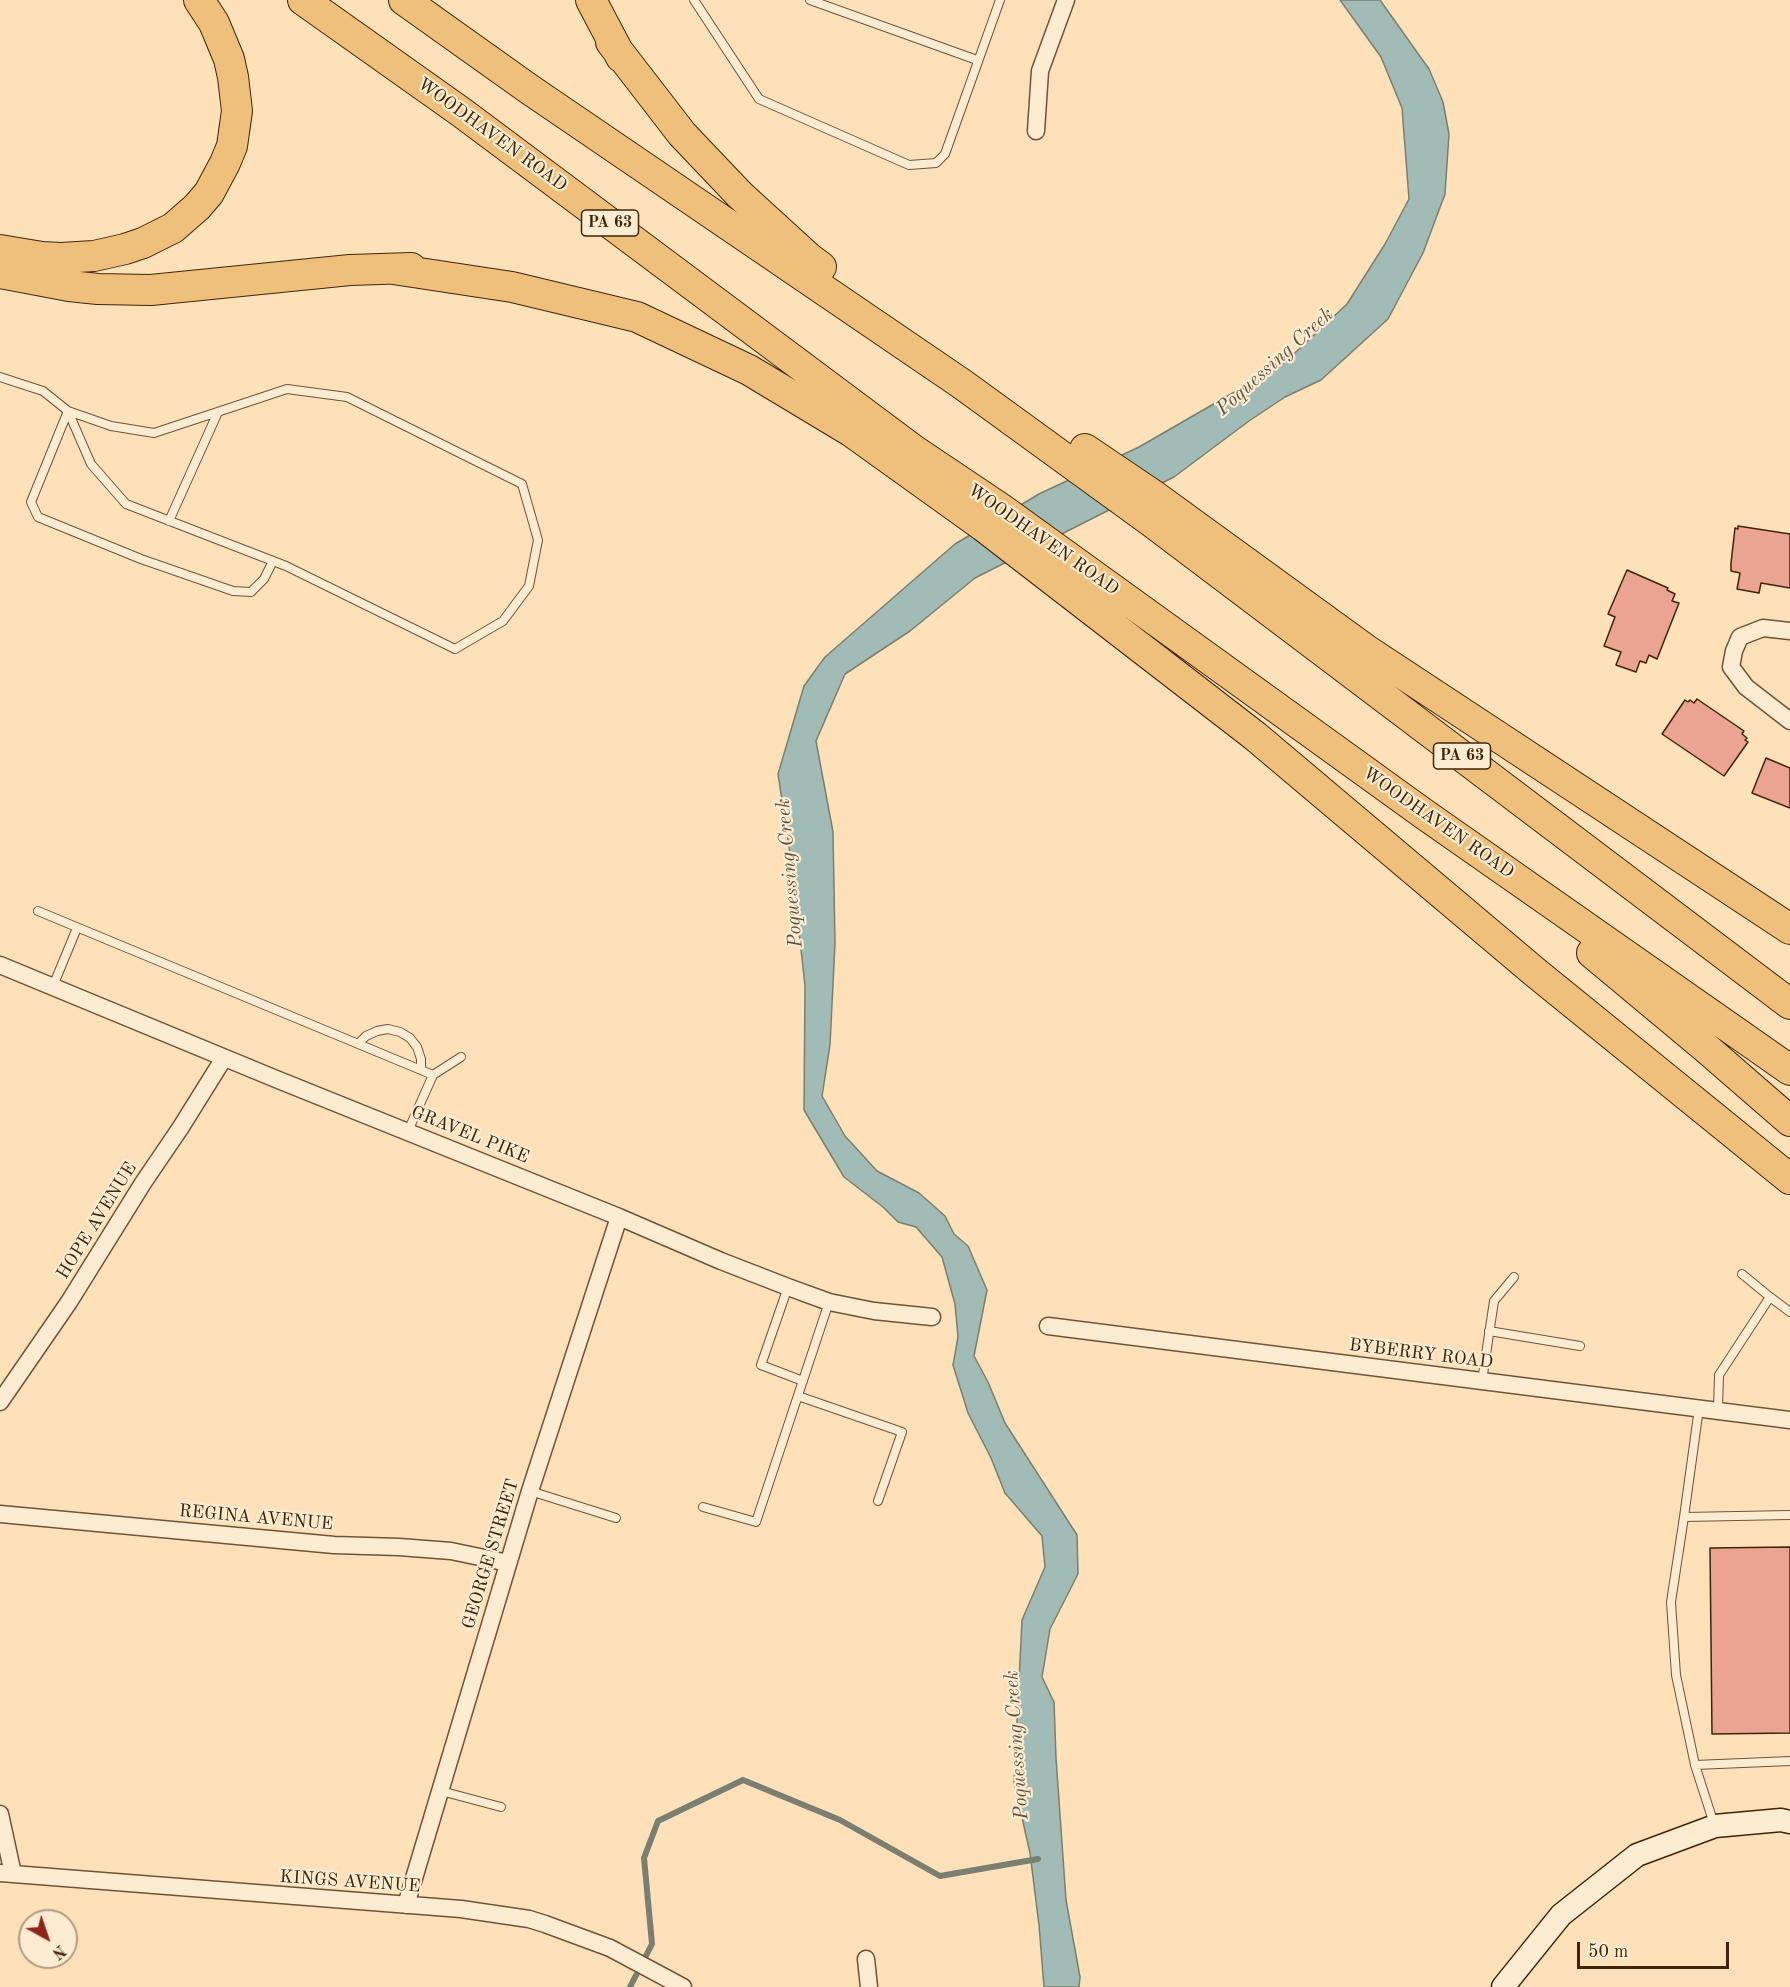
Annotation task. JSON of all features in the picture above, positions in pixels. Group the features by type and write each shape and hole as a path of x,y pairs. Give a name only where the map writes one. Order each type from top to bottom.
{"highway":[{"path":"0,250 61,258 94,256 125,249 173,228 209,193 232,146 237,111 235,85 229,59 214,23 199,0"},
{"name":"WOODHAVEN ROAD","path":"303,0 461,112 915,451 991,517 1061,552 1424,814 1790,1070"},
{"name":"PA 63","path":"404,0 529,89 962,384 1085,460 1144,502 1785,999"},
{"path":"591,0 611,42 644,96 680,145 711,180 753,222 817,276 962,384"},
{"path":"611,42 682,134 740,195 809,258 1085,460"},
{"path":"0,273 69,286 151,290 308,273 454,267 509,272 564,282 652,309 729,342 868,428 915,451"},
{"path":"393,269 512,287 637,317 749,370 991,517 1032,564 1255,736 1536,973 1790,1179"},
{"path":"1144,502 1790,929"},
{"path":"1424,814 1706,1048 1790,1121"}],"street":[{"path":"1036,131 1040,71 1066,0"},
{"path":"1789,719 1746,687 1731,667 1734,651 1740,638 1763,628 1790,631"},
{"name":"GRAVEL PIKE","path":"0,965 788,1287 829,1302 874,1311 932,1317"},
{"name":"HOPE AVENUE","path":"0,1402 69,1302 225,1058"},
{"name":"GEORGE STREET","path":"406,1905 530,1491 619,1216"},
{"name":"BYBERRY ROAD","path":"1048,1326 1790,1420"},
{"name":"REGINA AVENUE","path":"0,1514 334,1545 399,1546 441,1550 508,1563"},
{"path":"0,1814 6,1874"},
{"path":"1503,1987 1561,1915 1637,1855 1715,1826 1781,1820 1790,1822"},
{"name":"KINGS AVENUE","path":"6,1874 406,1905 529,1919 630,1957 683,1987"},
{"path":"866,1959 869,1987"}],"lane":[{"path":"694,0 759,99 909,165 936,163 945,153 1000,0"},
{"path":"810,0 977,60"},
{"path":"0,377 43,390 68,411 111,426 154,433 286,389 346,397 522,484 538,540 529,586 503,621 455,649 273,561 126,504 91,464 68,411"},
{"path":"68,411 31,502 38,517 141,559 233,591 251,592 264,579 273,561"},
{"path":"169,521 218,412"},
{"path":"38,911 433,1075"},
{"path":"52,986 77,928"},
{"path":"358,1044 366,1036 377,1031 388,1029 400,1032 410,1038 417,1047 421,1059 421,1070"},
{"path":"408,1131 433,1075 461,1057"},
{"path":"1742,1274 1790,1312"},
{"path":"1482,1381 1494,1301 1514,1277"},
{"path":"788,1287 761,1365 803,1381"},
{"path":"1718,1410 1719,1375 1770,1297"},
{"path":"703,1507 756,1522 829,1302"},
{"path":"1489,1331 1580,1346"},
{"path":"798,1396 902,1432 878,1501"},
{"path":"1699,1408 1671,1602 1676,1675 1695,1765 1715,1826"},
{"path":"530,1491 616,1518"},
{"path":"1684,1517 1790,1515"},
{"path":"1695,1765 1790,1761"},
{"path":"441,1791 501,1807"}],"water":[{"name":"Poquessing Creek","path":"1340,0 1380,0 1429,69 1443,102 1449,134 1445,194 1423,253 1388,319 1321,380 1285,397 1174,477 975,578 910,631 845,674 816,741 833,832 835,943 830,1045 822,1096 845,1136 877,1171 919,1193 945,1216 954,1234 968,1246 987,1290 974,1356 1005,1423 1077,1535 1078,1574 1050,1629 1042,1677 1054,1702 1066,1900 1080,1977 1079,1987 1044,1987 1030,1853 1014,1782 1022,1620 1045,1567 1042,1536 1005,1493 991,1458 968,1413 953,1365 958,1337 955,1304 942,1257 916,1227 898,1222 883,1207 844,1177 804,1110 805,986 792,867 778,774 804,686 825,657 955,544 1039,494 1139,447 1283,364 1347,304 1385,244 1409,199 1402,108 1381,57"}],"building":[{"path":"1738,526 1790,534 1790,588 1761,583 1759,593 1737,589 1740,573 1731,571 1731,563 1735,528 1738,529"},
{"path":"1627,570 1668,588 1667,590 1675,594 1672,601 1679,603 1657,659 1649,655 1646,663 1640,661 1636,672 1616,665 1621,652 1604,646 1615,617 1608,614"},
{"path":"1697,699 1744,731 1742,734 1747,738 1745,740 1748,742 1724,776 1662,734 1685,700 1694,703"},
{"path":"1766,758 1790,768 1790,808 1752,793"},
{"path":"1790,1547 1790,1733 1712,1734 1710,1548"}],"waterway":[{"path":"630,1987 652,1944 644,1858 658,1821 743,1780 840,1820 940,1876 1038,1859"}]}
